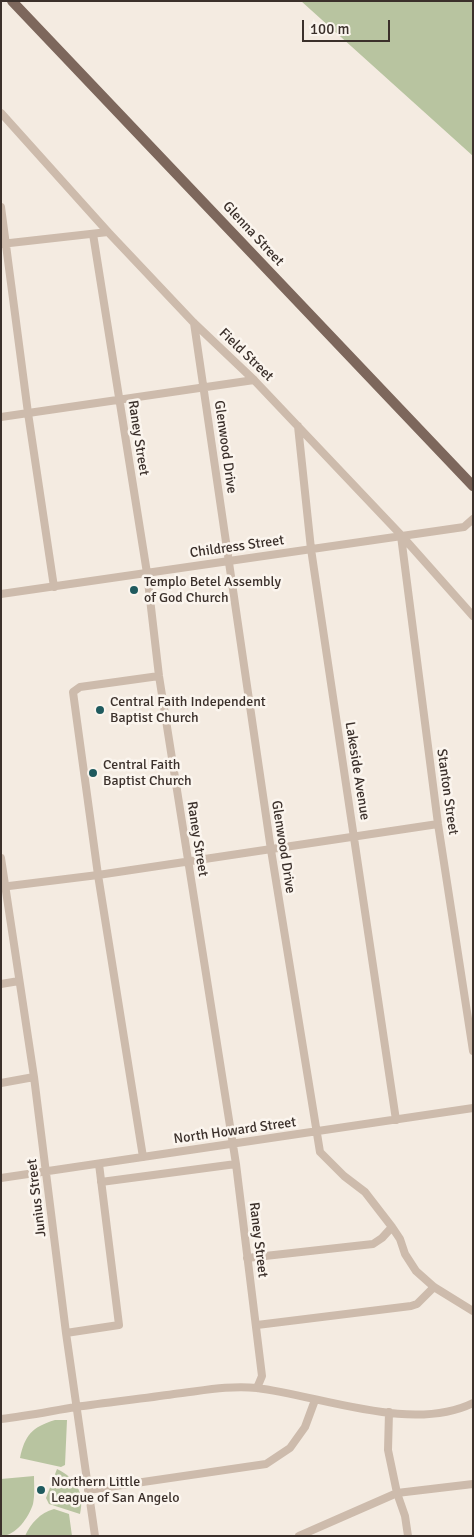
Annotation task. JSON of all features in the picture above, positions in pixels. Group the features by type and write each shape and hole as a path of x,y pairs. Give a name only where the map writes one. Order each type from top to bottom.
{"main road":[{"name":"Glenna Street","path":"12,1 473,486"}],"street":[{"name":"Field Street","path":"1,113 108,232 194,323 254,380 298,426 401,535 473,616"},
{"path":"1,207 4,244 54,587"},
{"path":"4,244 108,232"},
{"name":"Raney Street","path":"93,234 147,573 159,676 236,1164 262,1376 257,1388"},
{"name":"Glenwood Drive","path":"194,323 271,850 320,1152 344,1176 364,1192 400,1239 405,1254 416,1271 434,1287 473,1311"},
{"path":"1,417 254,380"},
{"name":"Lakeside Avenue","path":"298,426 311,549 396,1120"},
{"name":"Childress Street","path":"1,594 464,527 473,519"},
{"name":"Stanton Street","path":"401,535 438,824 473,1051"},
{"path":"143,1157 98,875 73,692 80,687 159,676"},
{"path":"3,887 271,850 438,824"},
{"name":"Junius Street","path":"1,858 3,887 34,1076 66,1333 95,1536"},
{"path":"1,984 19,981"},
{"path":"1,1083 34,1076"},
{"name":"North Howard Street","path":"1,1178 473,1108"},
{"path":"66,1333 119,1325 99,1164"},
{"path":"101,1182 236,1164"},
{"path":"247,1258 373,1244 382,1238 392,1227"},
{"path":"257,1325 411,1306 418,1304 434,1287"},
{"path":"1,1419 76,1407 230,1387 257,1388 389,1412 433,1415 461,1409 473,1403"},
{"path":"88,1490 266,1464 290,1448 305,1427 315,1400"},
{"path":"389,1412 388,1450 397,1493 405,1516 408,1536"},
{"path":"299,1536 397,1493 472,1484"}],"green space":[{"path":"301,1 473,1 473,156"},
{"path":"55,1420 67,1420 65,1465 61,1467 20,1458 24,1443 31,1433 35,1429"},
{"path":"57,1469 69,1477 78,1487 81,1499 80,1514 49,1504 46,1498"},
{"path":"34,1476 34,1501 31,1509 17,1529 12,1533 1,1536 1,1479"},
{"path":"54,1509 69,1514 72,1536 25,1536 36,1519"}],"place":[{"name":"Templo Betel Assembly of God Church","path":"134,590"},
{"name":"Central Faith Independent Baptist Church","path":"100,710"},
{"name":"Central Faith Baptist Church","path":"93,773"},
{"name":"Northern Little League of San Angelo","path":"41,1490"}]}
